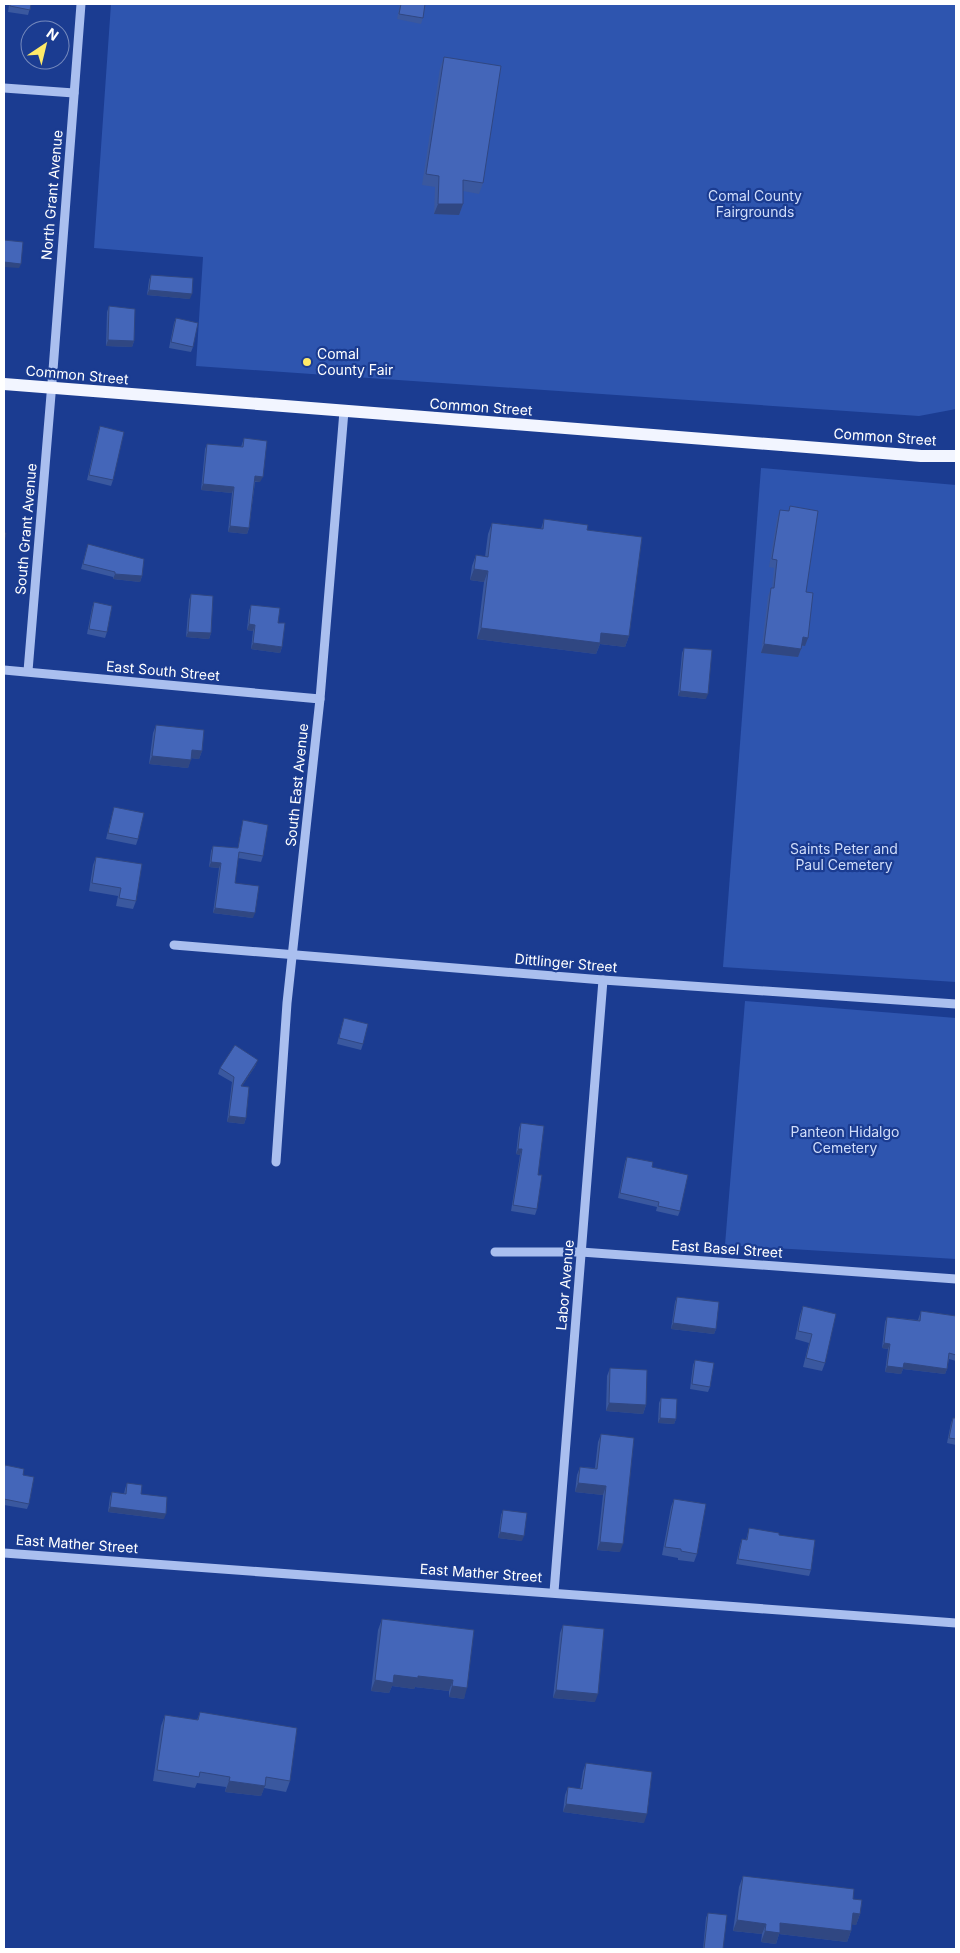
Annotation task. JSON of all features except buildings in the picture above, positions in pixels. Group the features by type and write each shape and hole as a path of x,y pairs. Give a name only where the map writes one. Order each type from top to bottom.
{"main road":[{"name":"Common Street","path":"4,384 921,456 956,456"}],"street":[{"name":"North Grant Avenue","path":"53,389 62,238 80,4"},
{"path":"4,88 74,93"},
{"name":"South Grant Avenue","path":"28,671 53,389"},
{"name":"South East Avenue","path":"276,1162 278,1109 292,954 320,700 344,411"},
{"name":"East South Street","path":"4,670 320,700"},
{"name":"Dittlinger Street","path":"174,945 603,980 956,1004"},
{"name":"Labor Avenue","path":"554,1592 603,980"},
{"name":"East Basel Street","path":"495,1252 582,1252 956,1279"},
{"name":"East Mather Street","path":"4,1553 956,1622"}],"green space":[{"name":"Comal County Fairgrounds","path":"111,4 956,4 956,409 919,416 196,366 203,257 94,248"},
{"name":"Saints Peter and Paul Cemetery","path":"761,468 956,485 956,982 723,967"},
{"name":"Panteon Hidalgo Cemetery","path":"745,1001 956,1018 956,1259 725,1245"}],"place":[{"name":"Comal County Fair","path":"307,362"}]}
